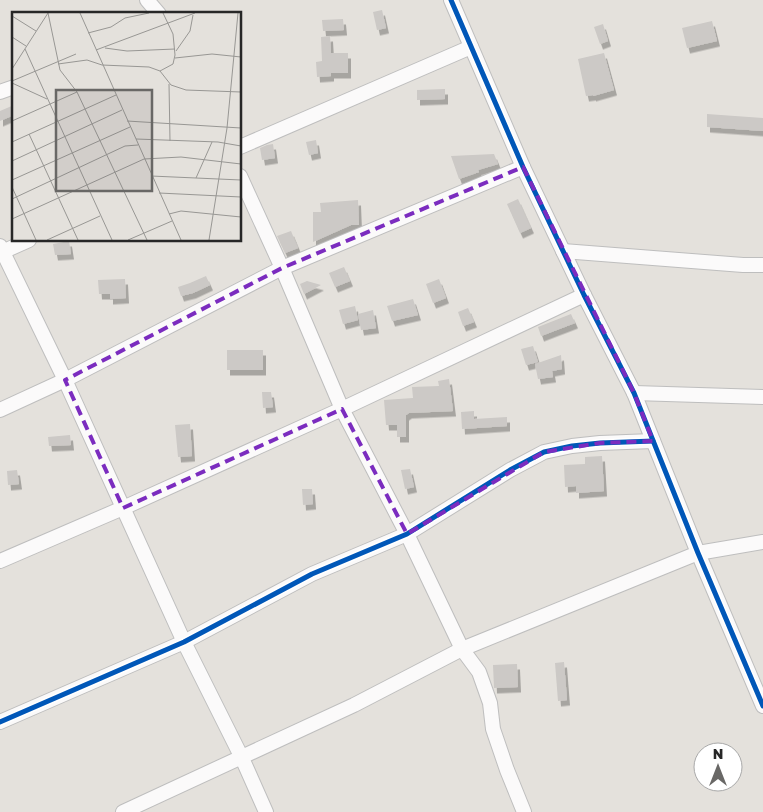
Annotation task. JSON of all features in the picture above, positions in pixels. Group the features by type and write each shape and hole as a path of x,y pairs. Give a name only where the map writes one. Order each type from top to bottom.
{"street":[{"path":"147,0 157,12"},
{"path":"451,0 563,251 634,393 698,553 759,689 763,706"},
{"path":"241,148 471,47"},
{"path":"0,92 12,88"},
{"path":"0,410 65,380 282,268 524,167"},
{"path":"241,178 282,268 342,410 407,534 462,649 479,672 490,703 493,729 524,812"},
{"path":"26,241 1,250 65,380 184,642 242,758 266,812"},
{"path":"563,251 763,265"},
{"path":"0,561 342,410 584,295"},
{"path":"634,393 763,397"},
{"path":"0,722 184,642 312,574 407,534 510,470 544,452 600,443 652,441"},
{"path":"123,812 354,705 462,649 698,553 763,542"}],"highlighted area":[{"path":"523,167 634,393 653,441 600,443 544,452 407,534 342,409 123,508 65,380 282,268"}],"building":[{"path":"382,10 386,28 377,30 373,12"},
{"path":"343,19 344,30 323,31 322,20"},
{"path":"712,21 717,41 687,48 682,28"},
{"path":"603,24 608,41 600,44 594,27"},
{"path":"330,36 331,53 348,53 348,73 331,73 331,76 317,77 316,62 322,61 321,37"},
{"path":"604,53 614,90 586,96 578,59"},
{"path":"445,89 445,99 417,100 417,90"},
{"path":"12,106 12,116 0,121 0,111"},
{"path":"707,114 763,118 763,131 707,127"},
{"path":"316,140 318,153 309,155 306,142"},
{"path":"273,144 275,158 262,160 260,148"},
{"path":"494,154 498,164 478,170 479,172 459,179 451,156"},
{"path":"518,199 531,228 520,233 507,204"},
{"path":"358,200 359,225 351,225 313,242 313,212 321,212 320,203"},
{"path":"291,231 298,248 285,253 277,236"},
{"path":"69,241 71,254 55,255 53,244"},
{"path":"344,267 350,281 335,287 329,273"},
{"path":"206,276 210,285 181,296 178,287"},
{"path":"125,279 126,298 110,299 110,294 99,294 98,280"},
{"path":"439,279 446,298 433,303 426,284"},
{"path":"307,281 321,285 304,294 300,284"},
{"path":"413,299 418,315 392,321 387,306"},
{"path":"355,306 358,320 343,324 339,310"},
{"path":"468,308 474,322 463,326 458,312"},
{"path":"373,310 376,328 361,330 358,314"},
{"path":"571,314 575,323 541,336 538,327"},
{"path":"533,346 538,362 526,365 521,349"},
{"path":"227,350 263,350 263,370 227,370"},
{"path":"561,355 562,369 552,371 553,377 538,379 535,364"},
{"path":"449,379 453,411 409,413 406,415 406,437 397,437 397,425 386,425 384,400 413,398 412,387 439,386 438,381"},
{"path":"262,392 271,392 273,407 263,408"},
{"path":"474,411 474,419 507,417 507,426 462,429 461,412"},
{"path":"190,424 192,456 178,457 175,425"},
{"path":"70,435 71,445 49,446 48,437"},
{"path":"602,456 604,491 576,493 576,486 565,487 564,465 585,464 585,457"},
{"path":"410,469 414,487 405,489 401,470"},
{"path":"17,470 19,484 8,485 7,471"},
{"path":"302,489 312,489 313,504 303,505"},
{"path":"564,662 567,700 558,701 555,663"},
{"path":"517,664 518,687 494,688 493,665"}],"cycle path":[{"path":"451,0 523,167 584,295 634,393 698,553 763,706"},
{"path":"0,722 184,642 312,574 407,534 510,470 544,452 600,443 653,441"}]}
